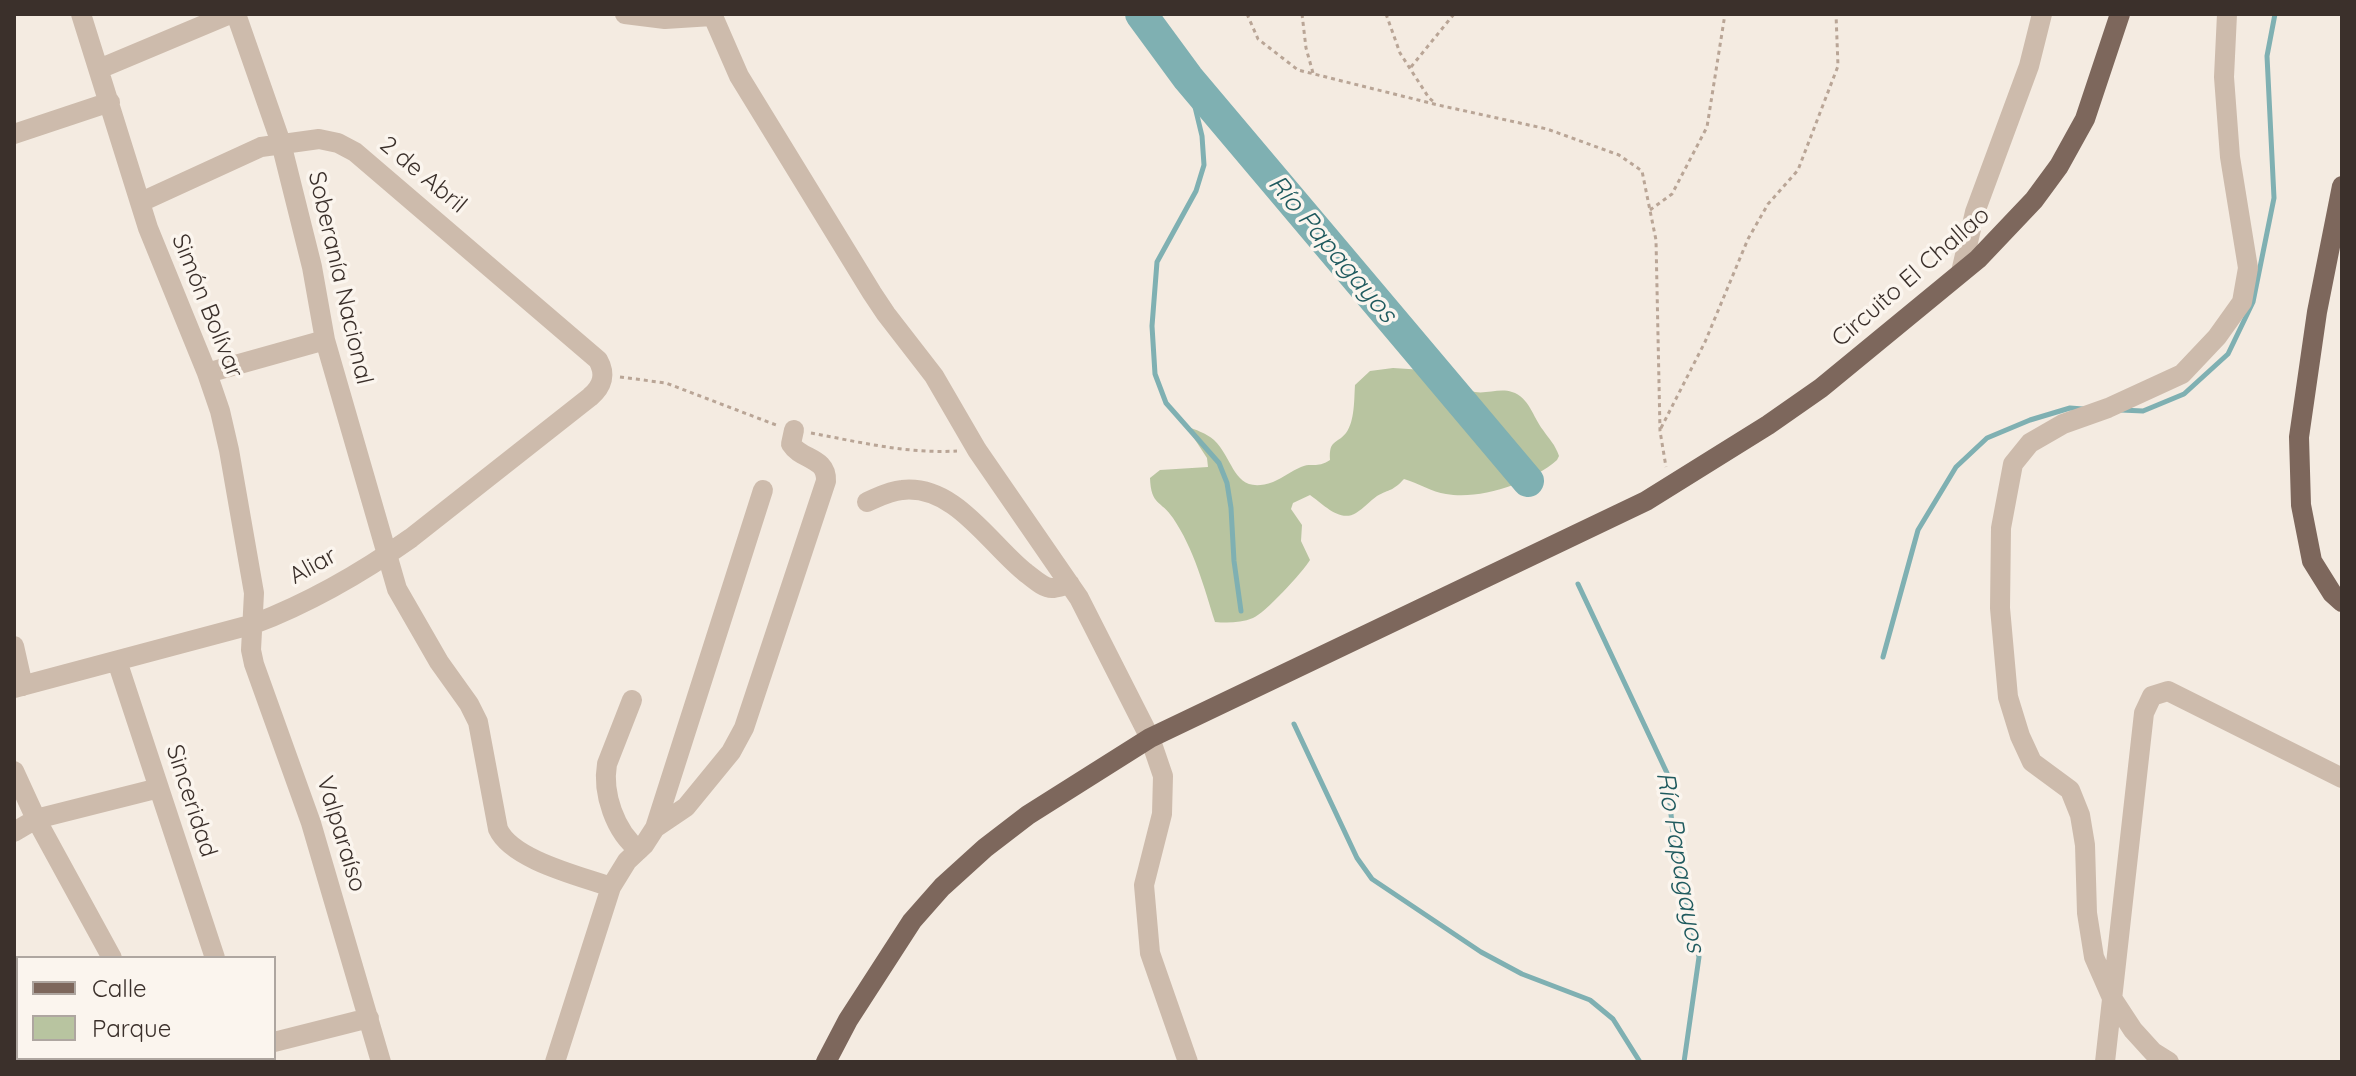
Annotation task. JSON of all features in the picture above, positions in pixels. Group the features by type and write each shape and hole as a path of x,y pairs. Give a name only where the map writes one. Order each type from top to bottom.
{"main road":[{"name":"Circuito El Challao","path":"826,1062 912,921 942,887 1028,815 1150,738 1646,501 1821,388 1978,259 2034,200 2059,166 2085,119 2120,14"},
{"path":"2342,186 2317,312 2299,437 2301,505 2312,561 2332,593 2342,602"}],"street":[{"name":"Simón Bolívar","path":"81,14 155,246 220,411 254,593 254,624"},
{"path":"99,69 233,14"},
{"name":"Soberanía Nacional","path":"233,14 281,143 312,267 325,340 397,589 478,722 498,829 502,838 523,855 611,887"},
{"path":"625,14 665,19 712,15 739,76 879,303 934,376 977,450 1070,584 1150,738 1163,776 1162,814 1144,885 1150,953 1188,1062"},
{"path":"1961,272 1975,212 2029,66 2042,14"},
{"path":"2169,1062 2153,1052 2133,1030 2112,998 2094,957 2087,913 2085,845 2080,815 2070,790 2032,762 2020,736 2008,697 2000,608 2001,528 2013,464 2030,443 2063,424 2105,409 2182,374 2217,337 2242,302 2248,268 2230,157 2224,77 2227,14"},
{"path":"14,134 110,102"},
{"name":"2 de Abril","path":"141,202 244,153 281,143 319,139 338,143 355,152 598,360 604,375 601,385 590,397"},
{"path":"207,373 325,340"},
{"name":"Aliar","path":"18,687 254,624 283,613 411,538 590,397"},
{"path":"655,828 686,807 716,771 731,752 751,710 826,481 826,473 817,461 795,451 791,444 794,430"},
{"path":"555,1062 611,887 627,861 655,828 763,490"},
{"path":"867,502 890,492 904,490 936,496 970,517 1022,570 1040,583 1052,588 1070,584"},
{"name":"Valparaíso","path":"254,624 251,650 254,664 295,775 381,1062"},
{"path":"14,646 18,687"},
{"name":"Sinceridad","path":"117,661 214,956"},
{"path":"2105,1062 2144,713 2152,696 2168,691 2342,778"},
{"path":"632,700 605,774 607,794 620,828 628,842 639,850"},
{"path":"14,771 36,819 111,956"},
{"path":"14,832 36,819 159,788"},
{"path":"276,1041 369,1018"}],"path":[{"path":"1247,14 1258,39 1298,70 1547,129 1619,155 1642,171 1656,240 1660,431 1670,487"},
{"path":"1302,14 1313,74"},
{"path":"1386,14 1400,53 1429,98 1438,105"},
{"path":"1410,68 1454,14"},
{"path":"1650,210 1672,194 1707,127 1725,14"},
{"path":"1660,431 1711,330 1748,239 1768,204 1798,170 1838,66 1836,14"}],"green space":[{"path":"1393,368 1439,374 1475,392 1503,391 1518,395 1527,403 1554,445 1559,456 1557,460 1520,482 1474,494 1441,493 1404,479 1359,511 1344,516 1310,495 1293,503 1291,509 1302,525 1301,541 1310,560 1258,615 1239,622 1215,622 1187,542 1169,512 1152,494 1150,478 1160,470 1208,467 1207,458 1186,426 1214,440 1242,480 1260,485 1273,482 1301,467 1330,460 1332,445 1346,433 1351,422 1355,385 1370,371"}],"waterway":[{"name":"Río Papagayos","path":"1141,14 1188,78 1528,481"},
{"path":"2121,410 2143,411 2184,394 2228,354 2253,302 2274,198 2267,56 2275,14"},
{"path":"1188,78 1202,136 1204,165 1196,191 1157,262 1152,326 1155,374 1166,403 1219,463 1227,483 1241,611"},
{"path":"1883,657 1918,530 1956,467 1987,438 2030,420 2070,408 2083,409"},
{"name":"Río Papagayos","path":"1578,584 1667,773 1675,855 1699,957 1684,1062"},
{"path":"1294,724 1357,858 1372,879 1481,952 1522,974 1590,1000 1613,1019 1640,1062"}]}
